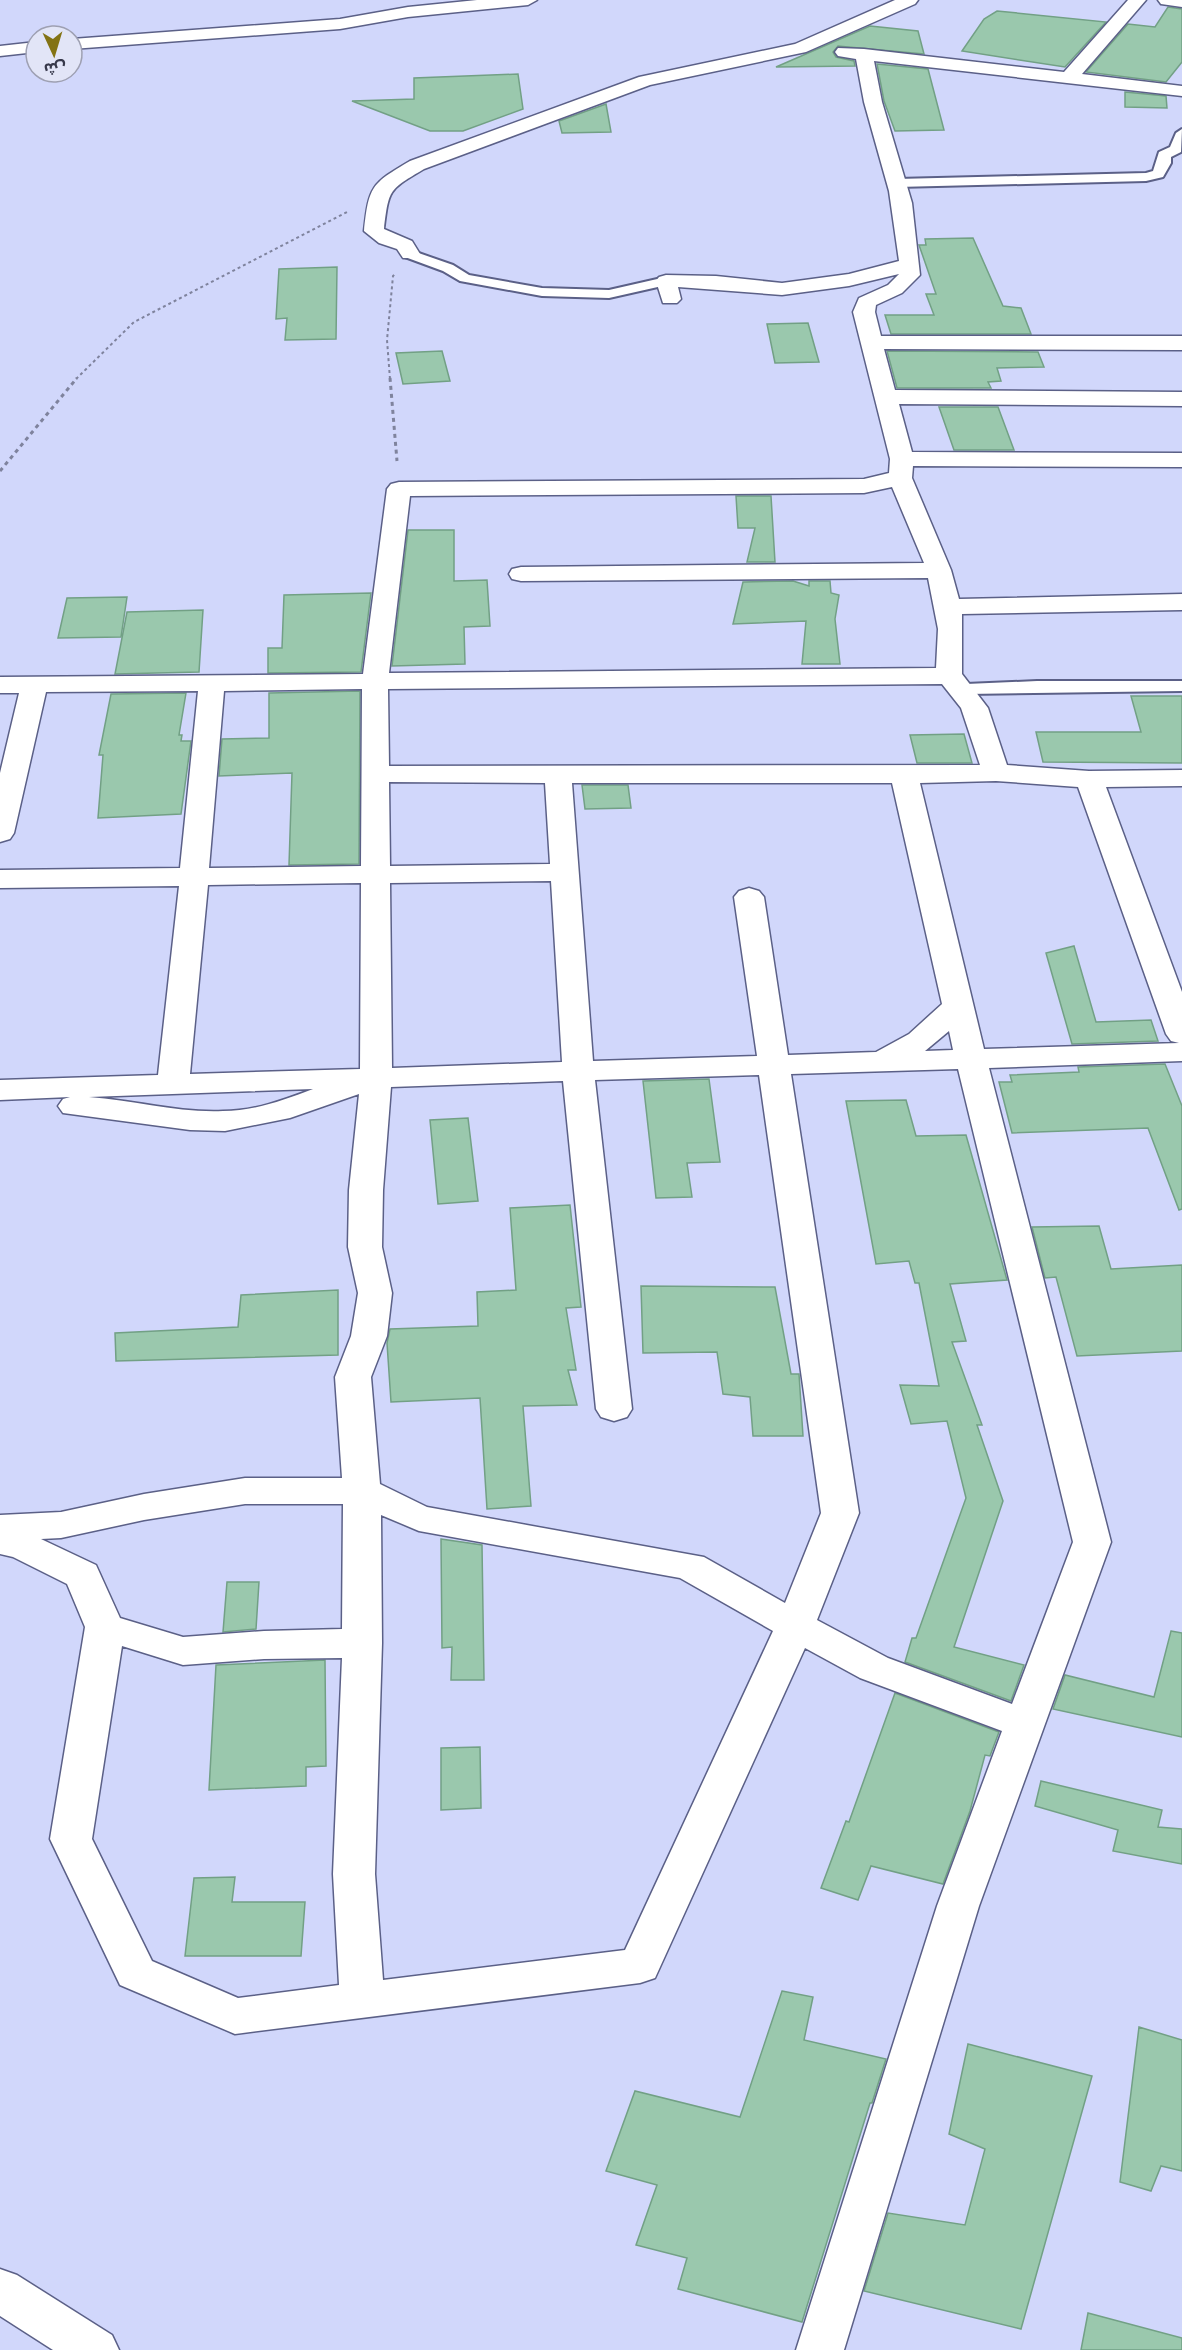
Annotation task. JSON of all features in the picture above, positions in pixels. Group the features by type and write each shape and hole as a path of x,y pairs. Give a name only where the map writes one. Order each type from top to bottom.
{"street":[{"path":"84,43 340,24 408,12 528,0"},
{"path":"410,254 405,245 386,239 374,231 378,196 387,183 417,165 645,81 800,48 909,0"},
{"path":"1069,78 1137,0"},
{"path":"1167,0 1182,2"},
{"path":"0,51 24,48"},
{"path":"800,48 1069,78 1174,85"},
{"path":"864,54 866,79 897,183 907,233 910,275 895,289 866,302 864,312 887,397 901,469 939,570 951,629 948,654 957,683 977,710 996,773"},
{"path":"668,290 716,282 782,289 849,280 909,265"},
{"path":"873,342 1182,343"},
{"path":"887,397 1182,399"},
{"path":"362,2001 354,1874 362,1643 362,1491 353,1377 369,1336 375,1293 365,1236 366,1190 376,1077 375,681 399,489 864,486 901,469 1182,460"},
{"path":"521,574 939,570"},
{"path":"948,607 1182,602"},
{"path":"0,685 375,681 957,683"},
{"path":"173,1084 212,683"},
{"path":"0,833 34,685"},
{"path":"558,773 578,1071 614,1409"},
{"path":"375,774 904,775 996,773 1089,779 1182,778"},
{"path":"820,2350 958,1906 1092,1542 958,1006 904,775"},
{"path":"1089,779 1182,1034"},
{"path":"0,879 565,872"},
{"path":"0,1541 23,1546 82,1575 105,1627 72,1839 136,1973 235,2016 640,1966 795,1626 840,1512 749,897"},
{"path":"881,1061 920,1041 958,1006"},
{"path":"0,1090 1182,1052"},
{"path":"0,1111 8,1108 95,1106 207,1122 279,1113 376,1077"},
{"path":"0,1528 61,1525 144,1507 245,1491 362,1491 419,1518 690,1566 874,1668 1025,1724"},
{"path":"105,1627 183,1651 362,1643"},
{"path":"0,2290 96,2350"}],"lane":[{"path":"897,183 1146,177 1158,174 1164,163 1164,155 1176,149 1182,133"},
{"path":"410,254 465,278 543,292 609,294 668,290"},
{"path":"957,683 1037,686 1182,686"}],"path":[{"path":"0,471 70,385 135,322 378,196"},
{"path":"399,489 387,340 393,276 405,266 410,254"}],"building":[{"path":"1168,7 1182,9 1182,62 1166,82 1086,72 1128,24 1155,27"},
{"path":"997,11 1106,22 1065,67 962,51 984,19"},
{"path":"870,26 918,31 924,54 838,46 833,52 836,57 854,61 855,66 776,67"},
{"path":"877,64 928,69 944,130 895,131 884,101"},
{"path":"518,74 523,109 463,131 430,131 352,101 414,99 414,78"},
{"path":"1125,92 1166,96 1167,108 1125,107"},
{"path":"606,104 611,132 562,133 559,121"},
{"path":"973,238 1003,306 1021,308 1031,334 891,334 885,315 934,315 926,294 936,294 919,245 926,245 925,239"},
{"path":"337,267 336,339 285,340 287,318 276,319 279,269"},
{"path":"808,323 819,362 775,363 767,324"},
{"path":"442,351 450,381 403,384 396,353"},
{"path":"887,351 1038,352 1044,367 997,368 1001,381 988,382 991,388 897,388"},
{"path":"939,407 998,407 1014,450 954,450"},
{"path":"736,496 771,496 775,562 747,562 755,528 738,528"},
{"path":"408,530 454,530 454,581 487,580 490,626 464,627 465,664 392,666"},
{"path":"793,581 809,586 809,581 830,581 831,593 839,595 835,619 840,664 802,664 806,621 733,624 743,582"},
{"path":"371,593 361,672 268,673 268,648 282,648 284,595"},
{"path":"127,597 121,637 58,638 67,598"},
{"path":"203,610 199,672 115,674 127,612"},
{"path":"360,691 359,864 289,865 292,773 219,776 222,739 269,738 269,693"},
{"path":"186,693 179,735 182,735 181,741 191,741 181,814 98,818 103,755 99,755 111,694"},
{"path":"1131,696 1182,696 1182,763 1043,762 1036,732 1141,732"},
{"path":"964,734 972,763 917,763 910,735"},
{"path":"582,785 628,785 631,808 585,809"},
{"path":"1074,946 1096,1022 1151,1020 1158,1041 1072,1044 1046,953"},
{"path":"1165,1064 1182,1106 1182,1209 1179,1210 1148,1128 1012,1133 999,1082 1012,1082 1010,1075 1079,1072 1078,1067"},
{"path":"709,1079 720,1162 687,1163 692,1197 656,1198 643,1081"},
{"path":"906,1100 916,1136 966,1135 1007,1280 950,1284 966,1341 952,1342 982,1425 977,1425 1003,1501 954,1647 1024,1665 1011,1701 905,1662 912,1638 916,1638 966,1498 947,1421 911,1424 900,1385 939,1386 919,1283 915,1283 909,1261 876,1264 846,1101"},
{"path":"468,1118 478,1201 438,1204 430,1120"},
{"path":"570,1205 581,1307 566,1308 576,1370 568,1370 577,1405 523,1406 531,1506 487,1509 480,1398 391,1402 387,1343 390,1329 478,1326 477,1292 516,1290 510,1208"},
{"path":"1099,1226 1111,1269 1182,1265 1182,1351 1077,1356 1056,1277 1045,1278 1032,1227"},
{"path":"641,1286 775,1287 791,1374 799,1374 803,1436 753,1436 750,1397 723,1394 717,1352 643,1353"},
{"path":"338,1290 338,1355 116,1361 115,1333 238,1327 241,1295"},
{"path":"441,1539 482,1545 484,1680 451,1680 452,1647 442,1648"},
{"path":"227,1582 259,1582 256,1629 223,1632"},
{"path":"1171,1631 1182,1633 1182,1737 1053,1709 1065,1675 1154,1697"},
{"path":"325,1660 326,1766 306,1767 306,1786 209,1790 216,1665"},
{"path":"895,1693 999,1732 990,1756 985,1755 970,1811 943,1884 871,1866 858,1900 821,1888 846,1821 849,1822"},
{"path":"480,1747 481,1808 441,1810 441,1748"},
{"path":"1041,1781 1162,1810 1158,1827 1182,1829 1182,1864 1113,1851 1118,1830 1035,1806"},
{"path":"235,1877 232,1902 305,1902 301,1956 185,1956 194,1878"},
{"path":"782,1991 813,1997 804,2040 886,2059 872,2103 870,2103 802,2322 678,2289 687,2258 636,2245 657,2185 606,2171 635,2091 740,2117"},
{"path":"1139,2027 1182,2040 1182,2171 1161,2166 1151,2191 1120,2182"},
{"path":"968,2044 1092,2076 1021,2329 864,2291 888,2213 965,2225 985,2149 949,2134"},
{"path":"1088,2313 1182,2338 1182,2350 1081,2350"}]}
